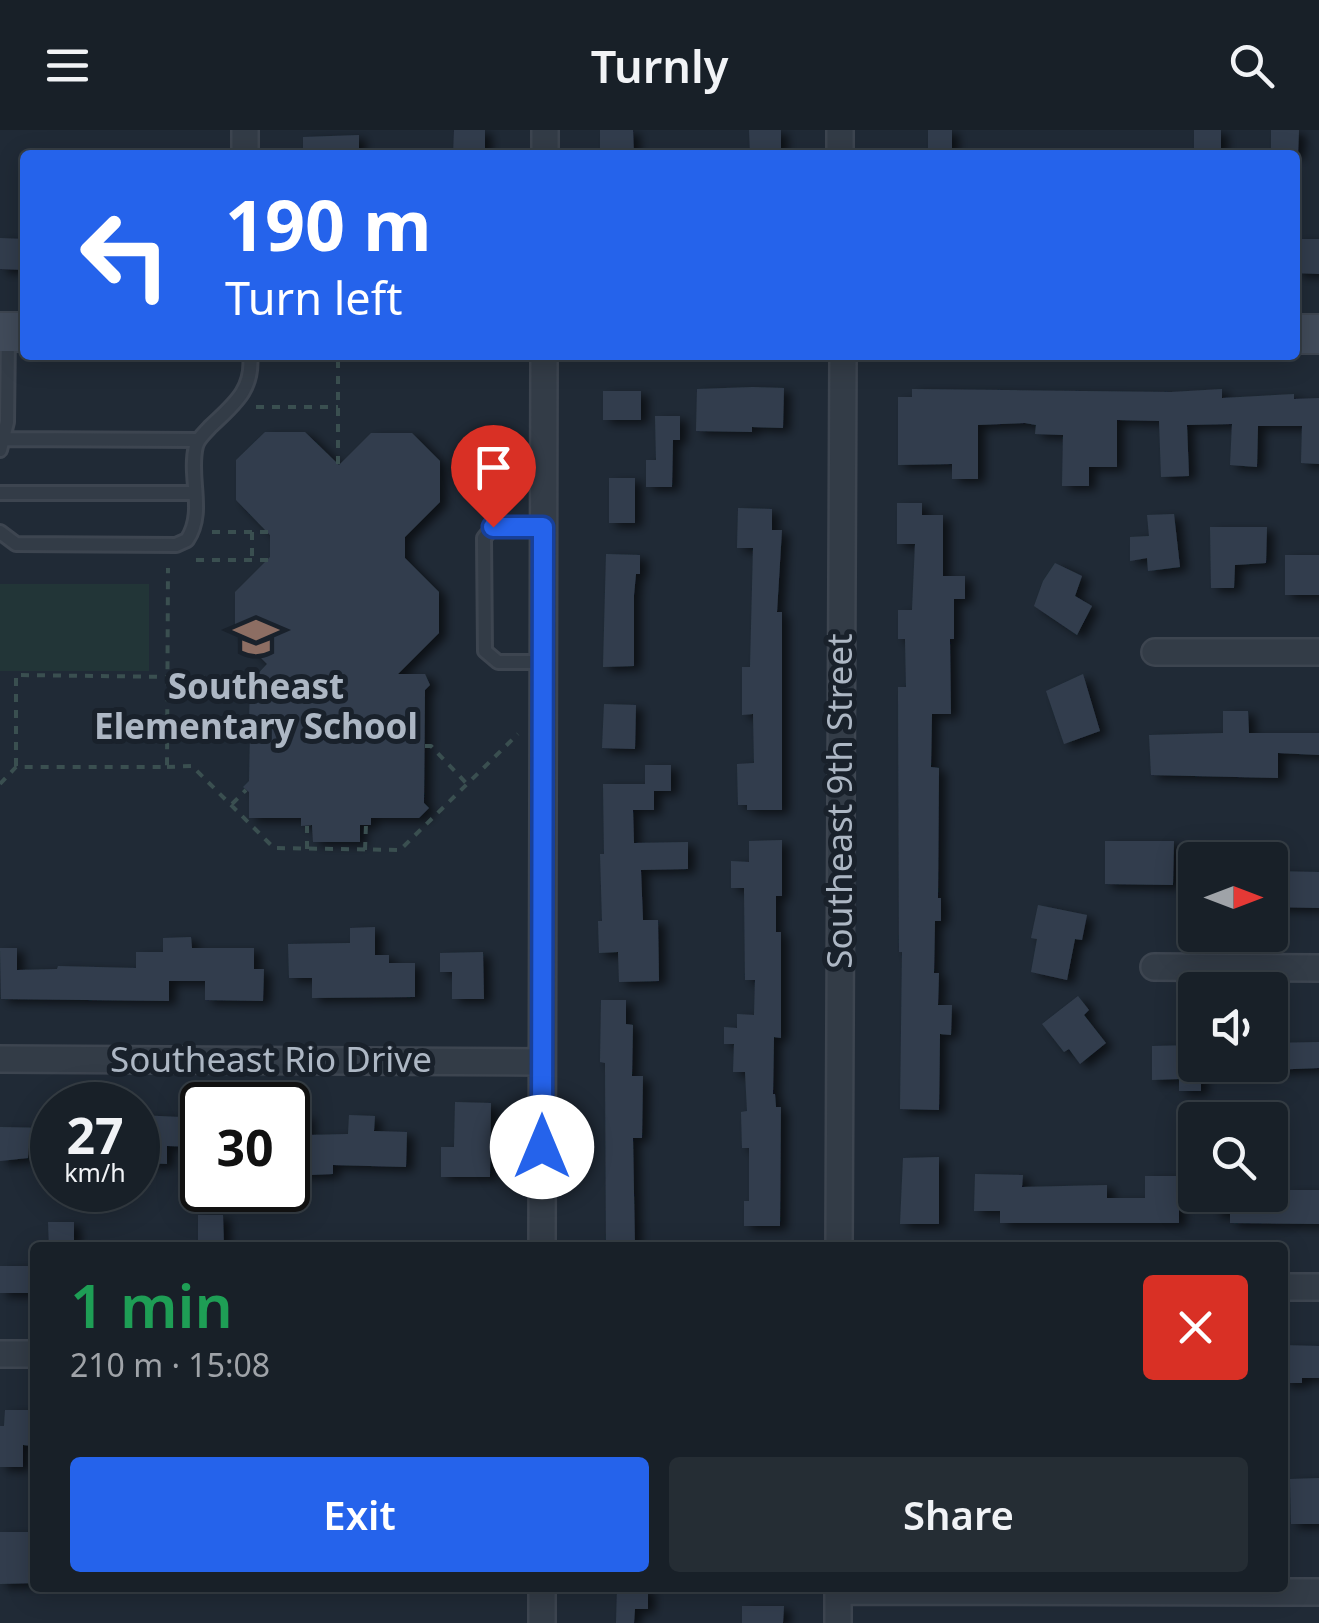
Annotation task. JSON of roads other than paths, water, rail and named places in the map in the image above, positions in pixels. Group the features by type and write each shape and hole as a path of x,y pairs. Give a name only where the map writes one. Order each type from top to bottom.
{"street":[{"path":"542,1242 544,360"},
{"name":"Southeast 9th Street","path":"840,1242 844,360"},
{"path":"1155,652 1319,652"},
{"path":"1154,966 1319,968"},
{"name":"Southeast Rio Drive","path":"0,1058 542,1062"},
{"path":"1288,1287 1319,1287"},
{"path":"0,1354 30,1354"},
{"path":"542,1592 542,1623"},
{"path":"838,1592 838,1623"},
{"path":"1288,1592 1319,1592"}],"lane":[{"path":"11,332 2,444 198,440"},
{"path":"0,532 16,544 176,545 187,540 194,528 198,440 249,385 250,360"},
{"path":"0,493 196,493"},
{"path":"543,527 493,527 484,538 485,651 498,662 543,662"}],"place":[{"name":"Southeast Elementary School","path":"256,637"}]}
